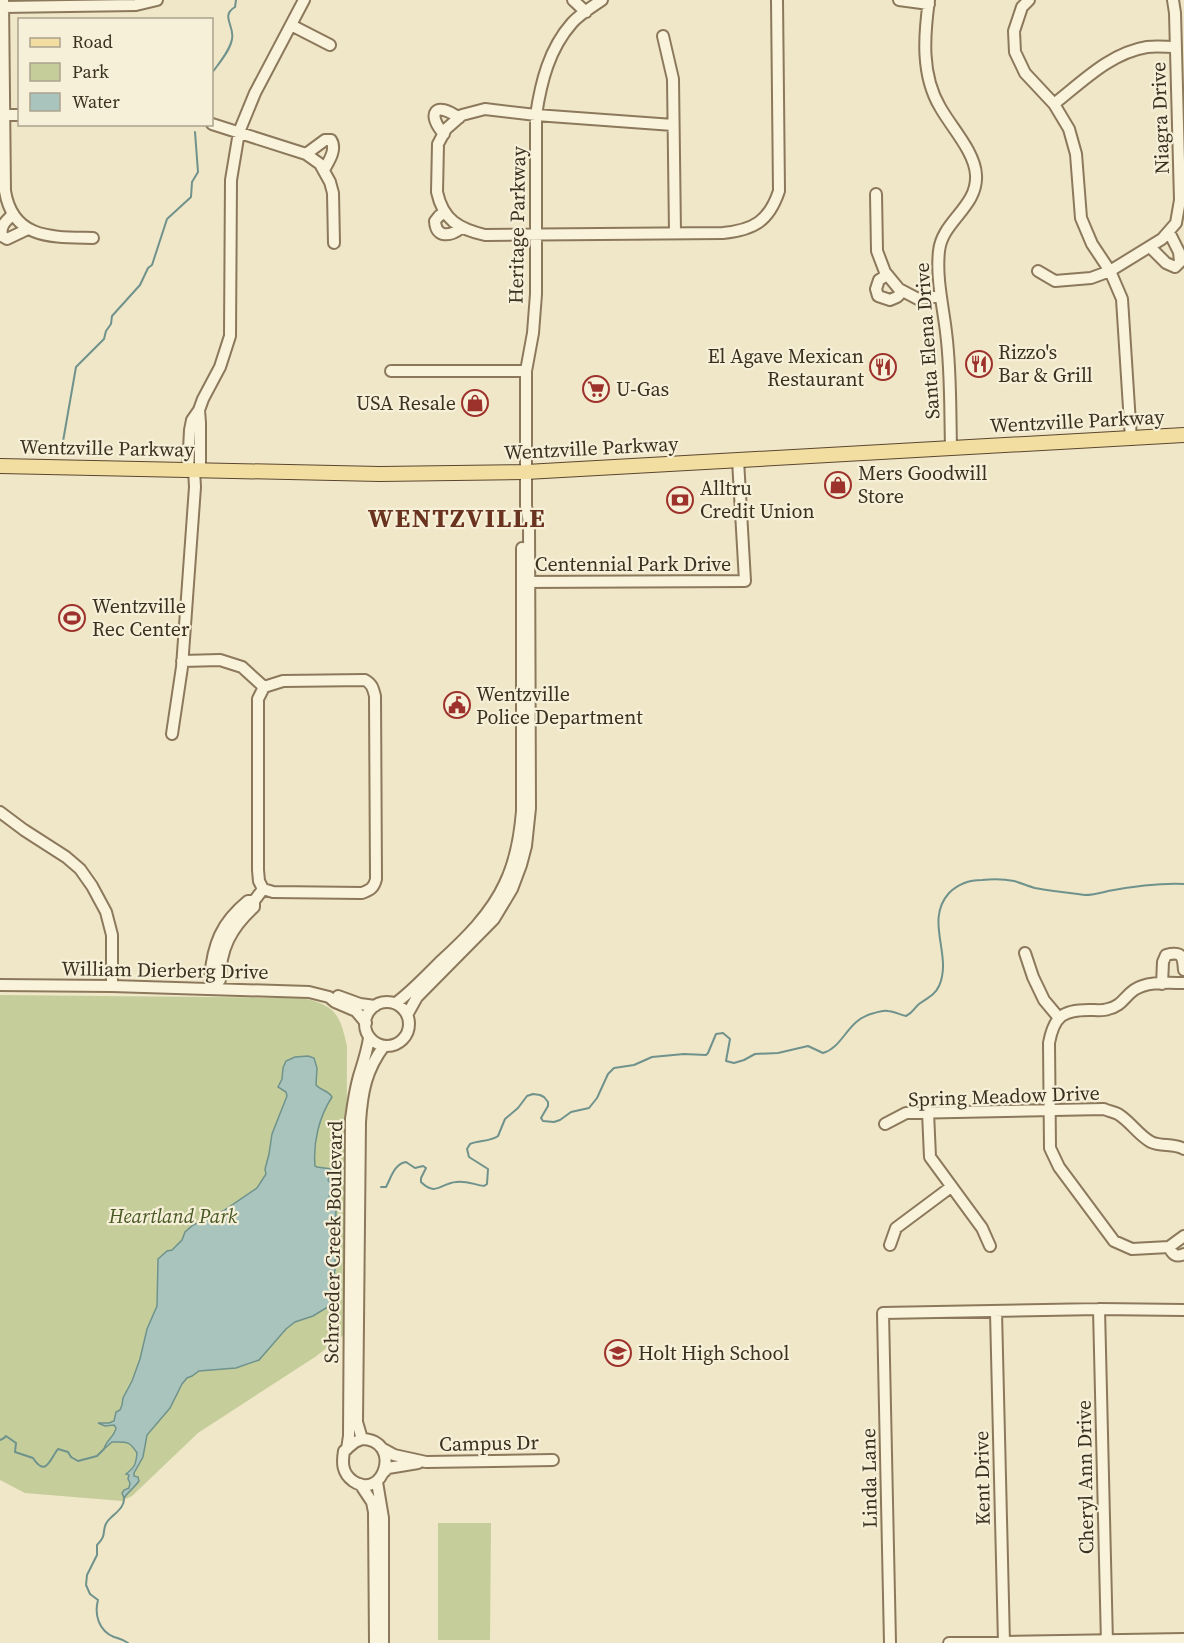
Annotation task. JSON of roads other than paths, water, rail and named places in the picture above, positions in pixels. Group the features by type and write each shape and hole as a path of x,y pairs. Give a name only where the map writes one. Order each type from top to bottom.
{"main road":[{"name":"Wentzville Parkway","path":"0,466 399,474 526,472 1184,435"}],"street":[{"path":"93,238 45,236 28,229 12,215 8,207 5,191 2,115 3,3 136,5 157,0"},
{"path":"172,734 182,661 195,487 190,430 192,420 224,357 230,336 231,180 238,132 255,93 304,0"},
{"path":"573,0 586,12"},
{"name":"Heritage Parkway","path":"526,472 526,371 533,333 536,294 536,115 540,88 549,62 572,22 602,0"},
{"path":"673,125 486,109 462,115 446,129 438,144 437,192 439,199 452,221 467,231 485,235 739,231 763,220 776,201 779,190 777,0"},
{"name":"Santa Elena Drive","path":"898,0 929,2 925,41 928,77 934,96 974,159 976,173 976,186 972,199 946,231 939,249 940,296 946,334 951,447"},
{"path":"1029,0 1022,8 1014,31 1015,52 1025,74 1054,104 1069,129 1077,154 1082,218 1092,244 1110,271 1122,299 1131,439"},
{"name":"Niagra Drive","path":"1038,271 1055,281 1091,278 1110,271 1150,247 1162,239 1176,223 1180,200 1173,0"},
{"path":"291,25 330,45"},
{"path":"663,36 673,79 675,233"},
{"path":"1054,104 1106,63 1126,53 1147,47 1176,47"},
{"path":"444,135 436,125 434,117 437,111 447,110 459,118"},
{"path":"2,115 18,115"},
{"path":"213,124 306,154 320,164 333,193 334,243"},
{"path":"306,154 325,140 331,140 334,144 333,149 324,170"},
{"path":"876,194 877,250 885,272 898,289 918,299 940,296"},
{"path":"445,212 435,221 437,231 447,234 454,233 461,228"},
{"path":"12,215 1,228 2,236 7,239 28,229"},
{"path":"1150,247 1166,263 1175,267 1180,262 1179,252 1169,231"},
{"path":"887,275 879,280 876,289 878,296 890,300 903,291"},
{"path":"392,371 526,371"},
{"name":"Centennial Park Drive","path":"525,582 745,581 738,460"},
{"path":"407,1015 417,997 494,919 512,889 521,865 528,835 530,808 522,522 526,506 526,472"},
{"path":"396,1004 487,914 505,885 514,861 520,835 522,811 525,582"},
{"path":"182,661 220,660 231,663 242,667 264,687"},
{"path":"365,680 370,682 375,696 376,879 370,890 362,893 273,892 263,889 259,881 258,870 258,699 264,687 283,681 365,680"},
{"path":"0,813 66,857 80,869 92,886 106,912 112,935 112,986"},
{"path":"215,986 220,980 220,967 226,943 235,927 254,907 254,901 263,889"},
{"path":"1025,953 1044,1000 1059,1018"},
{"path":"1162,984 1163,962 1166,955 1179,954 1183,959 1184,970"},
{"path":"1184,983 1150,984 1134,990 1122,1003 1108,1010 1073,1010 1059,1018 1052,1029 1049,1043 1050,1148 1054,1159 1114,1241 1132,1249 1169,1247 1184,1236"},
{"name":"William Dierberg Drive","path":"0,985 215,986 309,992 329,997 356,1011 366,1023"},
{"name":"William Dierberg Drive","path":"329,997 336,995 360,1004 375,1006"},
{"path":"387,1002 396,1004 407,1015 409,1029 405,1038 399,1043 384,1046 369,1038 366,1023 369,1012 375,1006 387,1002"},
{"name":"Schroeder Creek Boulevard","path":"347,1449 349,1436 351,1119 354,1096 369,1038"},
{"name":"Schroeder Creek Boulevard","path":"362,1439 357,1422 360,1122 367,1077 373,1060 384,1046"},
{"name":"Spring Meadow Drive","path":"885,1124 906,1113 1104,1109 1117,1113 1140,1136 1154,1144 1179,1146 1184,1149"},
{"path":"928,1112 930,1157 982,1228 990,1246"},
{"path":"890,1245 896,1228 951,1187"},
{"path":"1169,1247 1176,1256 1184,1254"},
{"path":"996,1312 1099,1309 1184,1310"},
{"name":"Cheryl Ann Drive","path":"1099,1309 1107,1642"},
{"name":"Linda Lane","path":"890,1643 883,1313 996,1312"},
{"name":"Kent Drive","path":"996,1312 1004,1642"},
{"path":"362,1439 376,1442 382,1449 386,1461 384,1472 377,1482 369,1485 352,1480 343,1468 344,1451 362,1439"},
{"name":"Campus Dr","path":"382,1449 394,1455 426,1462"},
{"name":"Campus Dr","path":"384,1472 388,1468 426,1462 553,1460"},
{"path":"377,1482 383,1518 383,1643"},
{"path":"360,1484 372,1502 374,1512 375,1643"},
{"path":"950,1643 1184,1639"}],"water":[{"path":"295,1057 314,1058 317,1068 316,1085 332,1097 320,1121 315,1157 315,1166 331,1169 333,1175 328,1180 336,1188 329,1196 334,1197 336,1205 335,1269 331,1305 313,1316 295,1322 259,1360 236,1368 199,1371 187,1378 170,1408 147,1435 143,1457 134,1473 139,1481 124,1498 122,1493 129,1488 130,1483 129,1475 126,1474 134,1465 137,1453 132,1446 124,1442 112,1442 104,1449 116,1428 114,1425 105,1426 98,1423 114,1421 116,1412 120,1410 123,1398 132,1381 147,1329 157,1306 158,1259 167,1251 172,1250 193,1225 223,1211 257,1188 266,1174 272,1134 287,1096 286,1092 278,1087 282,1079 283,1068 286,1061"}],"waterway":[{"path":"213,72 231,43 232,34 228,18 235,7 236,0"},
{"path":"62,447 76,367 104,339 112,316 140,285 148,268 152,265 167,219 191,197 192,182 198,172 195,132"},
{"path":"381,1187 386,1187 396,1168 406,1162 415,1168 423,1166 426,1168 421,1182 431,1188 435,1189 459,1182 484,1186 487,1184 488,1169 469,1157 467,1149 470,1144 498,1136 505,1119 527,1096 533,1094 544,1097 548,1106 541,1118 543,1121 554,1122 571,1112 589,1108 597,1098 608,1074 614,1068 634,1065 652,1057 684,1054 706,1055 716,1034 723,1033 730,1039 726,1061 734,1063 755,1054 778,1053 808,1046 823,1053 836,1045 865,1016 884,1011 908,1015 939,986 943,962 939,915 942,904 949,893 964,883 977,880 1006,880 1035,888 1085,895 1146,886 1184,884"},
{"path":"0,1440 6,1436 16,1443 15,1452 33,1458 37,1464 45,1467 58,1449 68,1452 78,1461 97,1456 104,1449"},
{"path":"124,1497 121,1508 105,1525 102,1538 97,1545 97,1555 87,1575 86,1585 90,1594 98,1600 97,1617 101,1627 114,1637 128,1643"}],"place":[{"name":"Rizzo's Bar & Grill","path":"979,364"},
{"name":"El Agave Mexican Restaurant","path":"883,367"},
{"name":"U-Gas","path":"596,389"},
{"name":"USA Resale","path":"475,403"},
{"name":"Mers Goodwill Store","path":"838,485"},
{"name":"Alltru Credit Union","path":"680,500"},
{"name":"Wentzville Rec Center","path":"72,618"},
{"name":"Wentzville Police Department","path":"457,705"},
{"name":"Holt High School","path":"618,1353"}],"district":[{"name":"WENTZVILLE","path":"457,518"}],"park label":[{"name":"Heartland Park","path":"173,1216"}]}
